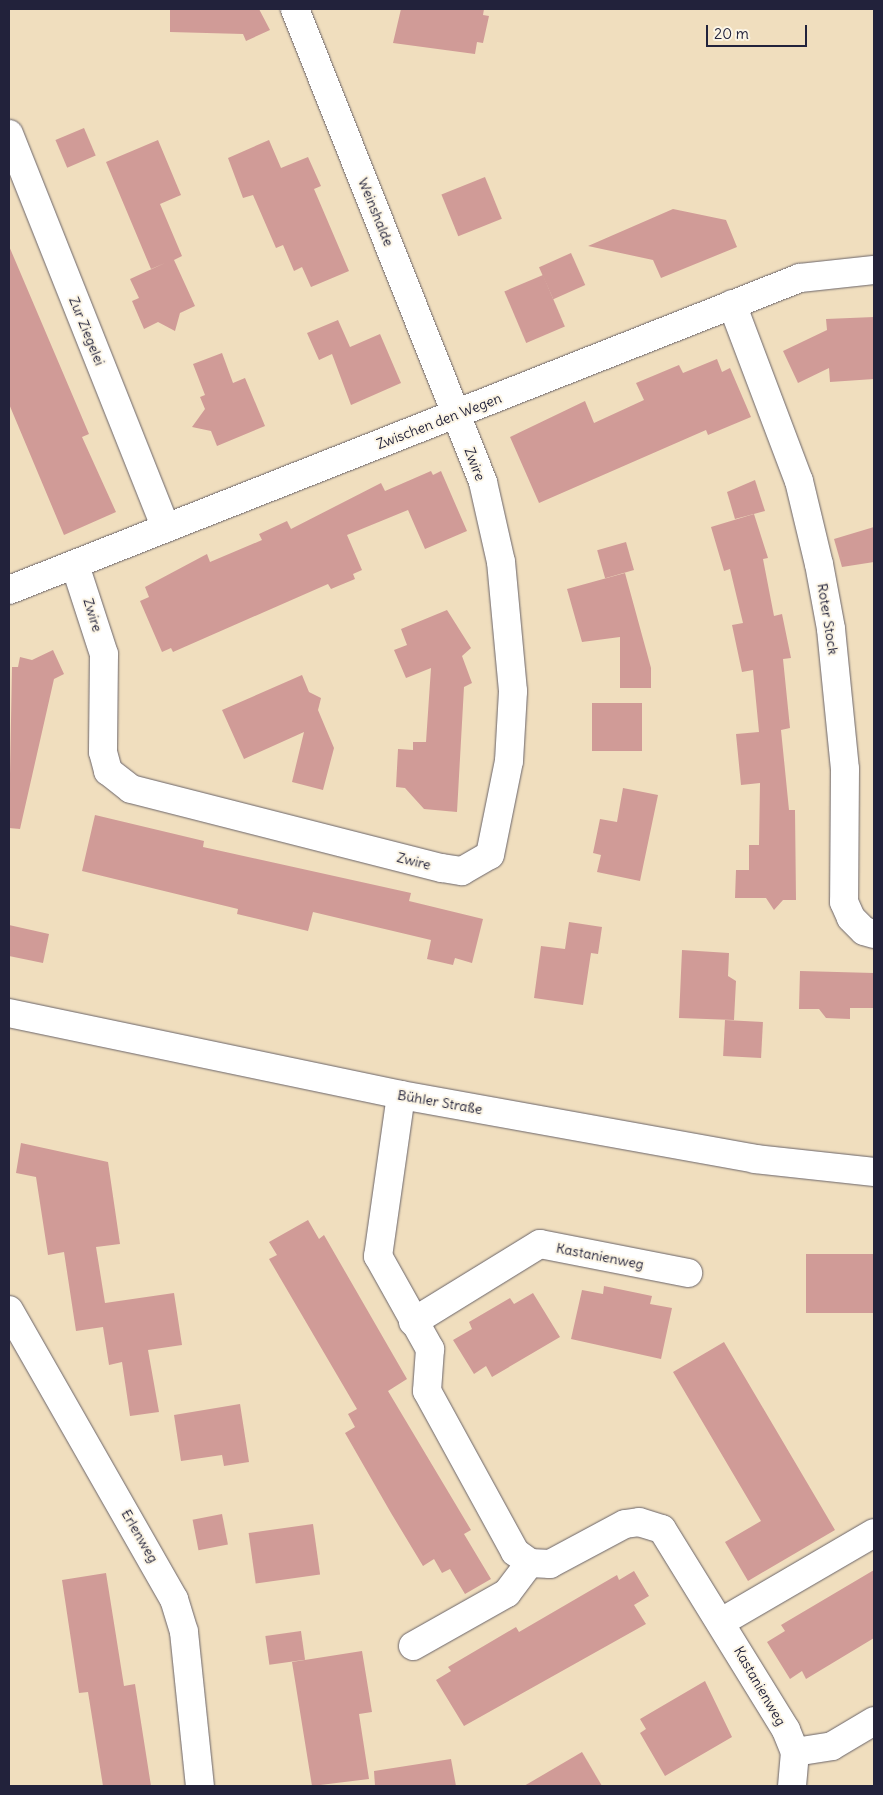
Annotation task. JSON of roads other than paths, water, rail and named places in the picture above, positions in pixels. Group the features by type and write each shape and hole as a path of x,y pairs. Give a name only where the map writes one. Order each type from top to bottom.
{"street":[{"name":"Weinshalde","path":"295,9 456,414"},
{"name":"Zur Ziegelei","path":"9,134 166,528"},
{"name":"Zwischen den Wegen","path":"9,590 800,278 874,270"},
{"name":"Roter Stock","path":"732,304 799,481 819,564 831,629 845,769 844,902 851,918 864,931 874,934"},
{"name":"Zwire","path":"75,565 104,654 103,752 108,771 131,789 442,868 462,872 480,865 495,842 509,761 514,691 501,562 483,482 456,414"},
{"name":"Bühler Straße","path":"9,1013 401,1096 755,1159 874,1172"},
{"path":"401,1096 378,1256 413,1322 430,1349 427,1391 515,1552 530,1563 508,1593 413,1646"},
{"name":"Kastanienweg","path":"413,1322 540,1244 688,1273"},
{"name":"Erlenweg","path":"9,1310 174,1599 184,1632 200,1786"},
{"name":"Kastanienweg","path":"530,1563 550,1564 625,1524 652,1524 674,1542 723,1621 795,1752"},
{"path":"723,1621 874,1533"},
{"path":"792,1786 795,1752 832,1746 874,1721"}]}
